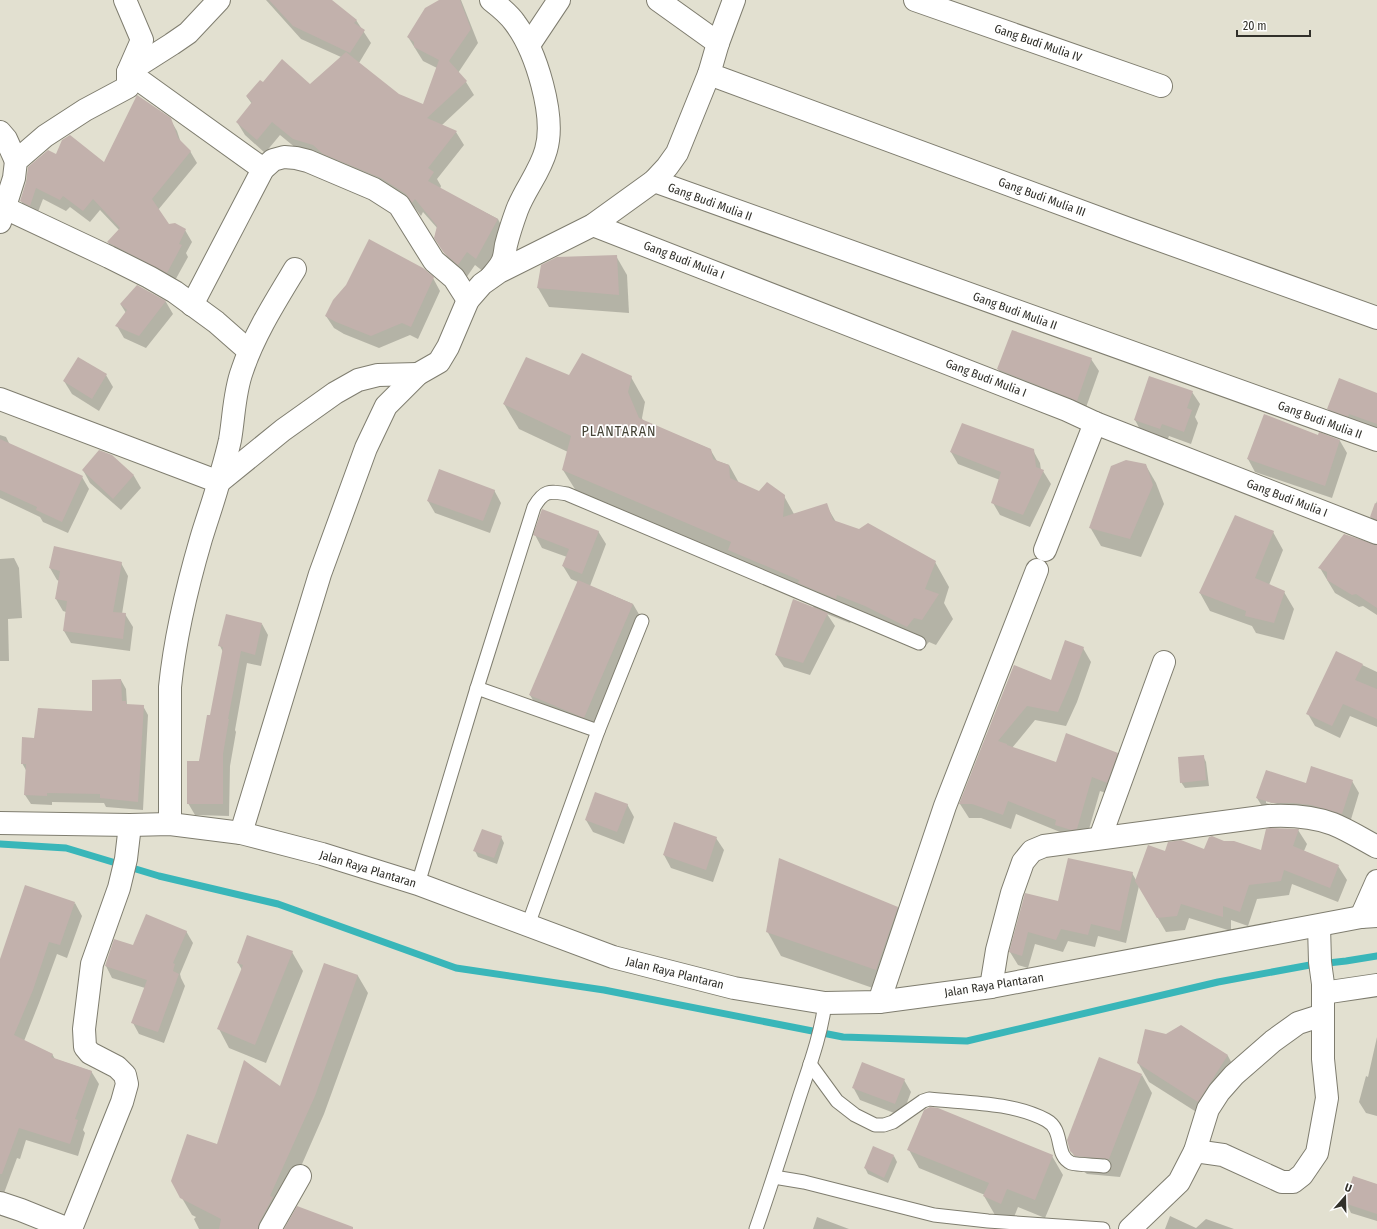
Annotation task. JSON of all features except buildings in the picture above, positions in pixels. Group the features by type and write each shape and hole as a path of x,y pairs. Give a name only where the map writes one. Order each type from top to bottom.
{"street":[{"path":"16,161 45,136 85,110 128,87 128,72 142,40 125,0"},
{"path":"128,72 188,33 219,0"},
{"path":"491,0 503,9 515,22 529,45 543,88 547,109 548,129 547,149 535,178 521,201 514,217 502,262 491,277"},
{"path":"529,45 559,0"},
{"path":"658,0 718,43"},
{"path":"240,833 320,574 366,448 386,406 418,374 439,362 448,347 468,300 482,284 491,277 593,225 654,181 667,167 677,153 709,74 718,43 734,0"},
{"name":"Gang Budi Mulia IV","path":"915,0 1161,86"},
{"path":"128,72 263,169"},
{"name":"Gang Budi Mulia III","path":"709,74 1129,229 1377,318"},
{"path":"0,132 6,140 16,161 14,178 3,215 149,277 175,292 216,322 250,351"},
{"path":"192,305 263,169 273,160 284,157 296,158 315,164 374,189 398,205 434,261 454,278 468,300"},
{"name":"Gang Budi Mulia II","path":"654,181 1377,440"},
{"name":"Gang Budi Mulia I","path":"593,225 1067,410 1095,424 1377,533"},
{"path":"170,824 170,687 189,583 230,439 236,394 242,372 250,351 270,310 295,269"},
{"path":"219,482 283,430 335,393 358,380 378,375 418,374"},
{"path":"0,399 219,482"},
{"path":"879,1002 945,806 1095,424"},
{"path":"1100,838 1164,662"},
{"path":"991,988 997,950 1012,893 1023,862 1032,851 1044,846 1261,817 1289,815 1332,824 1377,847"},
{"name":"Jalan Raya Plantaran","path":"0,823 130,825 170,824 240,833 322,854 418,884 612,957 734,988 824,1003 879,1002 991,988 1369,916"},
{"path":"72,1229 122,1102 127,1084 125,1075 117,1067 90,1053 86,1047 84,1029 92,964 119,888 126,859 130,825"},
{"path":"1369,916 1377,881"},
{"path":"1195,1151 1223,1155 1282,1182 1293,1182 1302,1175 1317,1153 1327,1098 1322,1060 1323,988 1320,962 1319,926"},
{"path":"1323,988 1377,985"},
{"path":"1130,1229 1179,1182 1195,1151 1208,1109 1219,1092 1234,1075 1273,1041 1298,1023 1323,1015"},
{"path":"270,1229 300,1176"},
{"path":"0,1203 68,1229"}],"lane":[{"path":"418,884 477,688 534,507 540,497 551,492 567,494 919,643"},
{"path":"528,925 598,731 642,621"},
{"path":"477,688 598,731"},
{"path":"756,1229 810,1064 820,1026 824,1003"},
{"path":"810,1064 837,1100 855,1115 875,1125 884,1125 893,1122 923,1101 929,1099 1007,1106 1046,1120 1055,1126 1059,1137 1061,1151 1071,1163 1104,1166"},
{"path":"774,1177 804,1182 934,1214 988,1221 1103,1229"}],"waterway":[{"path":"0,844 66,848 159,876 278,904 456,968 604,990 843,1037 967,1041 1218,982 1310,965 1377,956"}],"district":[{"name":"PLANTARAN","path":"619,431"}]}
